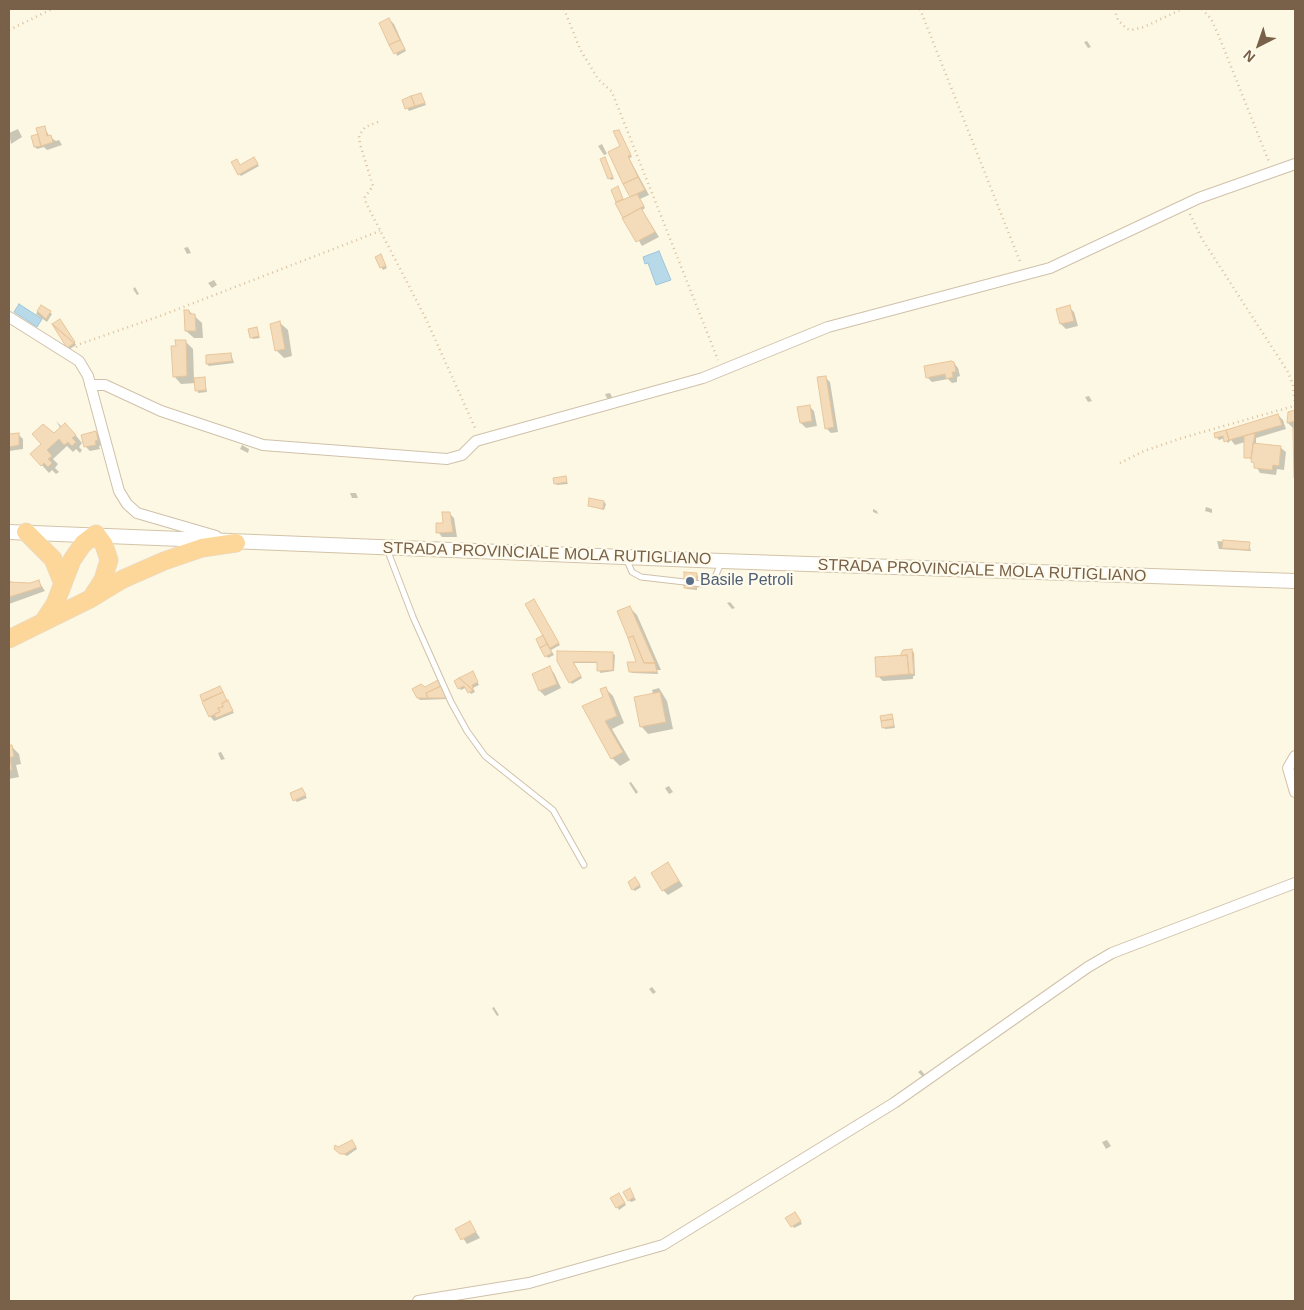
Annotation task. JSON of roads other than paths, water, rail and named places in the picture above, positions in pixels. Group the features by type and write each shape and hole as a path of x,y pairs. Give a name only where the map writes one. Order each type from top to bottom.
{"highway":[{"path":"17,532 53,559 63,584"},
{"path":"43,622 55,604 72,560 83,544 96,534 104,545 109,560 103,580 90,599"},
{"path":"9,640 90,599 123,579 164,561 202,548 236,543"}],"main road":[{"name":"STRADA PROVINCIALE MOLA RUTIGLIANO","path":"17,532 96,534 236,543 626,558 1295,580"}],"street":[{"path":"90,385 105,385 161,411 263,444 447,459 462,455 476,441 579,411 677,386 828,328 1050,268 1184,206 1295,164"},
{"path":"9,317 79,361 90,385 119,491 127,504 137,513 236,543"},
{"path":"1295,756 1288,768 1295,792"},
{"path":"418,1301 529,1283 663,1245 894,1103 1088,967 1112,953 1295,884"}],"lane":[{"path":"387,548 413,617 451,702 467,731 485,756 554,810 584,866"},
{"path":"626,558 632,572 641,577 702,584 715,577 722,561"}],"water":[{"path":"659,251 671,280 656,285 648,263 645,264 643,257"},
{"path":"19,304 42,319 37,327 14,312"}],"place":[{"name":"Basile Petroli","path":"690,581"}]}
